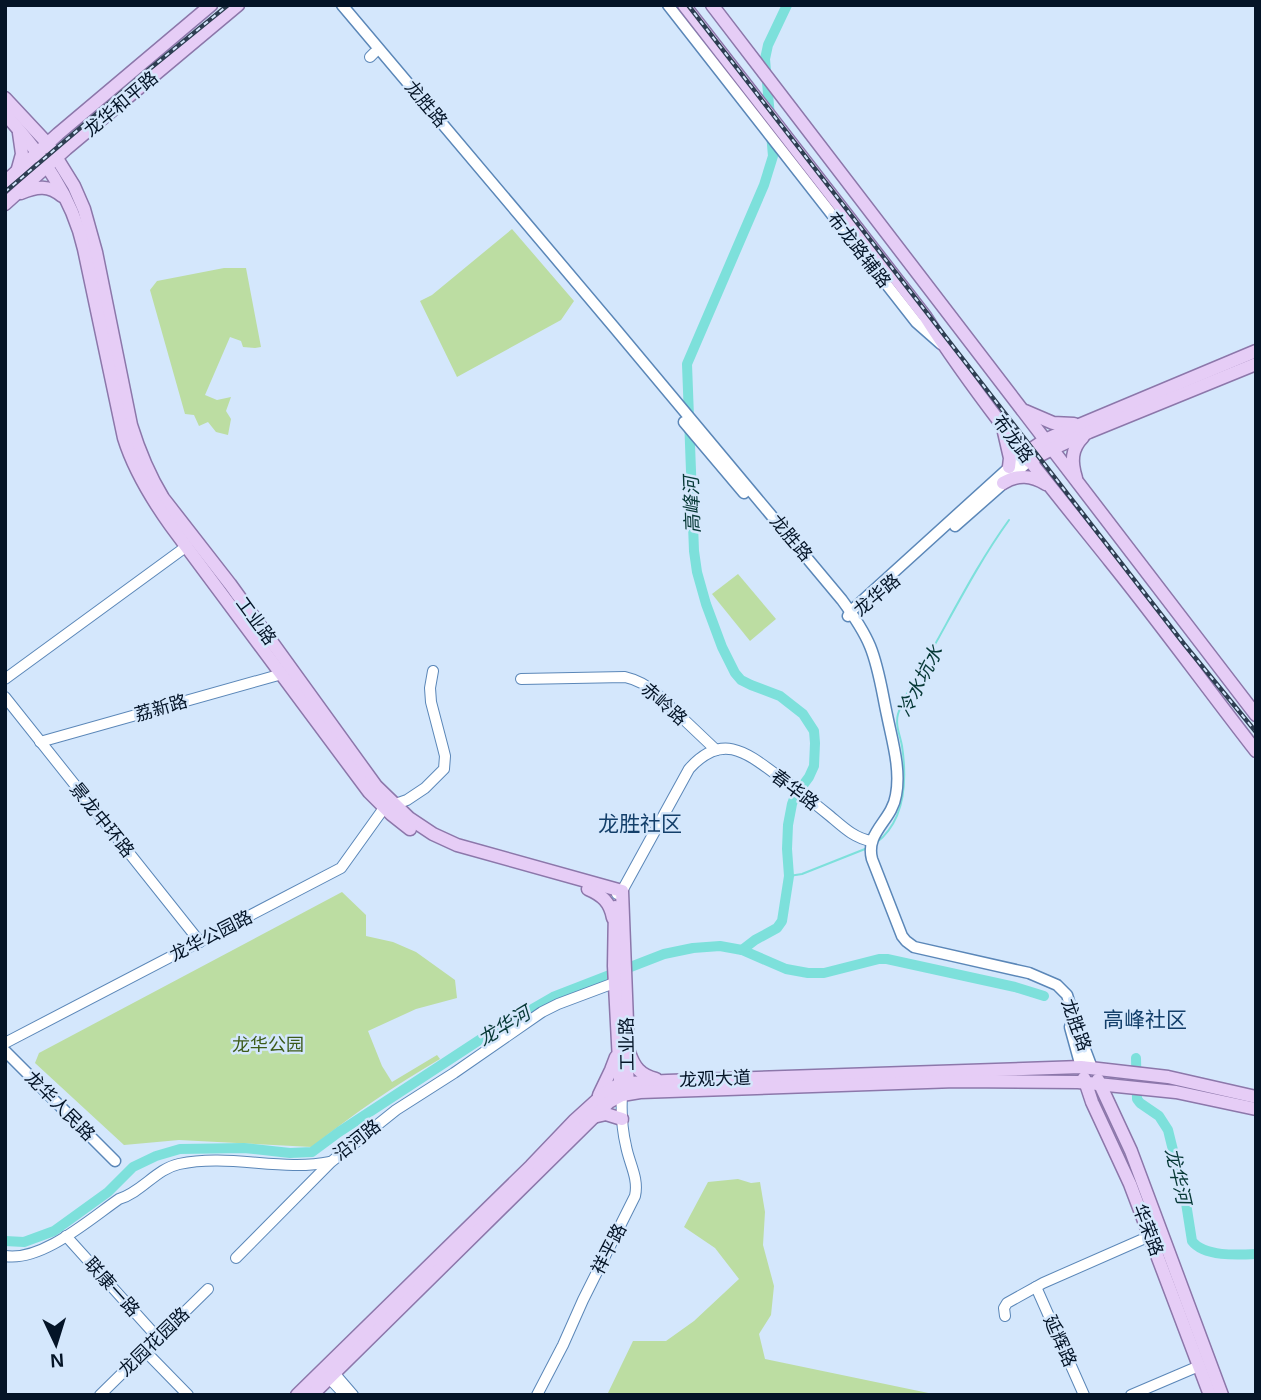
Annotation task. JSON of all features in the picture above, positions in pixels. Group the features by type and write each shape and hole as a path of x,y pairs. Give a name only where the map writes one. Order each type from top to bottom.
{"main road":[{"name":"龙华和平路","path":"5,182 211,5"},
{"name":"龙华和平路","path":"10,200 237,5"},
{"name":"龙胜路","path":"333,5 372,55 689,423"},
{"name":"龙胜路","path":"342,5 851,615 872,671 892,778 888,801 868,846 895,935 901,945 919,955 1028,979 1051,989 1060,998 1086,1068"},
{"path":"668,5 770,127"},
{"name":"布龙路","path":"684,5 763,108 770,127 925,316 945,348 1002,425 1256,751"},
{"name":"布龙路","path":"712,5 1256,715"},
{"name":"工业路","path":"5,98 38,153 52,162 74,187 94,221 131,425 154,484 230,584 389,806 404,825 434,844 588,889 618,893"},
{"name":"工业路","path":"5,114 48,144 52,162 81,234 116,405 128,450 141,480 156,505 363,784 389,806 421,827 457,845 618,893"},
{"path":"17,172 22,152 22,124 45,128 73,123"},
{"name":"布龙路辅路","path":"770,127 778,147 916,322 945,348"},
{"path":"74,187 71,159 79,138"},
{"path":"10,200 34,188 48,187 58,192 69,204"},
{"name":"龙华路","path":"851,615 1009,467 1048,444 1256,351"},
{"name":"龙华路","path":"1086,428 1256,364"},
{"path":"1019,406 1053,423 1086,428 1073,451 1077,481"},
{"path":"1002,425 1010,458 1009,467"},
{"path":"1028,458 1042,466 1096,533 1105,538 1122,541"},
{"name":"龙华路","path":"851,615 1003,483 1028,458"},
{"path":"1003,483 1026,476 1036,478 1049,486"},
{"path":"1104,553 1105,538"},
{"path":"588,889 597,892 606,900 614,922"},
{"name":"工业路","path":"618,893 614,922 619,964"},
{"name":"工业路","path":"618,893 618,980 623,1087"},
{"path":"593,1103 623,1049 640,1073 667,1081"},
{"name":"龙华人民路","path":"5,1051 113,1164 5,1061"},
{"name":"龙观大道","path":"312,1395 328,1372 607,1091 667,1081 1086,1068 1148,1074 1256,1097"},
{"name":"华荣路","path":"1086,1068 1085,1082 1091,1099 1118,1156 1210,1395"},
{"name":"华荣路","path":"1086,1068 1099,1084 1131,1151 1222,1395"},
{"name":"龙观大道","path":"623,1087 640,1092 918,1082 1085,1082 1195,1096 1256,1109"},
{"name":"龙观大道","path":"297,1395 328,1372 521,1189 623,1087"},
{"path":"1114,1116 1116,1096 1134,1087"},
{"path":"593,1117 606,1114 622,1119"},
{"path":"1118,1156 1131,1151"}],"street":[{"path":"5,679 187,546"},
{"path":"389,806 407,800 425,788 444,769 445,756 430,695 433,671"},
{"name":"荔新路","path":"40,742 282,674"},
{"name":"赤岭路","path":"521,679 625,677 635,680 647,685 716,750"},
{"name":"景龙中环路","path":"5,697 200,942"},
{"name":"春华路","path":"716,750 734,749 751,757 868,846"},
{"path":"618,893 689,769 697,760 716,750"},
{"name":"龙华公园路","path":"5,1042 341,868 389,806"},
{"name":"沿河路","path":"5,1256 35,1253 66,1236 119,1199 130,1196 164,1170 180,1164 210,1161 307,1165 331,1162 396,1110 542,1012 618,980"},
{"name":"祥平路","path":"537,1395 564,1345 583,1300 635,1196 636,1180 626,1150 622,1119 623,1087"},
{"path":"236,1258 331,1162"},
{"name":"联康一路","path":"66,1236 158,1338"},
{"path":"1005,1316 1004,1308 1007,1303 1036,1286 1150,1236"},
{"name":"延辉路","path":"1036,1286 1084,1395"},
{"name":"龙园花园路","path":"100,1395 208,1289"},
{"path":"145,1351 188,1395"},
{"path":"1131,1395 1199,1366"},
{"path":"328,1372 345,1395"},
{"path":"328,1372 353,1395"}],"green space":[{"path":"512,229 574,301 561,320 457,377 420,301 432,295"},
{"path":"224,268 246,268 261,347 243,347 241,341 230,337 205,395 217,400 231,397 226,411 231,419 228,435 216,432 208,422 199,426 194,415 185,414 150,290 157,281"},
{"path":"738,574 776,619 750,641 712,594"},
{"name":"龙华公园","path":"342,892 366,915 366,936 393,942 416,952 455,980 457,998 416,1009 368,1031 382,1066 392,1082 437,1055 440,1059 374,1101 312,1147 179,1140 124,1145 35,1063 39,1053"},
{"path":"738,1179 751,1183 760,1182 765,1212 763,1245 774,1286 771,1315 759,1334 765,1359 938,1395 607,1395 633,1341 666,1341 694,1321 739,1279 715,1248 684,1227 708,1182"}],"waterway":[{"name":"高峰河","path":"770,117 765,59 768,45 787,5"},
{"name":"高峰河","path":"742,950 777,928 782,921 789,876 788,825 795,796 814,766 814,731 803,714 780,696 741,680 735,673 706,604 694,551 687,364 764,185 773,156 771,133"},
{"name":"冷水坑水","path":"876,843 893,823 902,799 904,759 897,722 901,706 969,583 1009,520"},
{"name":"冷水坑水","path":"789,876 802,874 865,849"},
{"name":"龙华河","path":"5,1241 24,1242 54,1231 108,1192 133,1167 180,1149 244,1148 290,1153 312,1152 484,1037 553,997 664,954 720,946 742,950 786,969 808,973 824,973 887,959 1015,987 1044,996"},
{"name":"龙华河","path":"1136,1058 1137,1099 1159,1116 1168,1130 1186,1203 1192,1241 1197,1246 1213,1252 1231,1255 1256,1254"}],"railway":[{"path":"5,192 228,5"},
{"path":"688,5 1184,644 1256,732"}],"district":[{"name":"龙胜社区","path":"640,823"},
{"name":"高峰社区","path":"1145,1019"}]}
